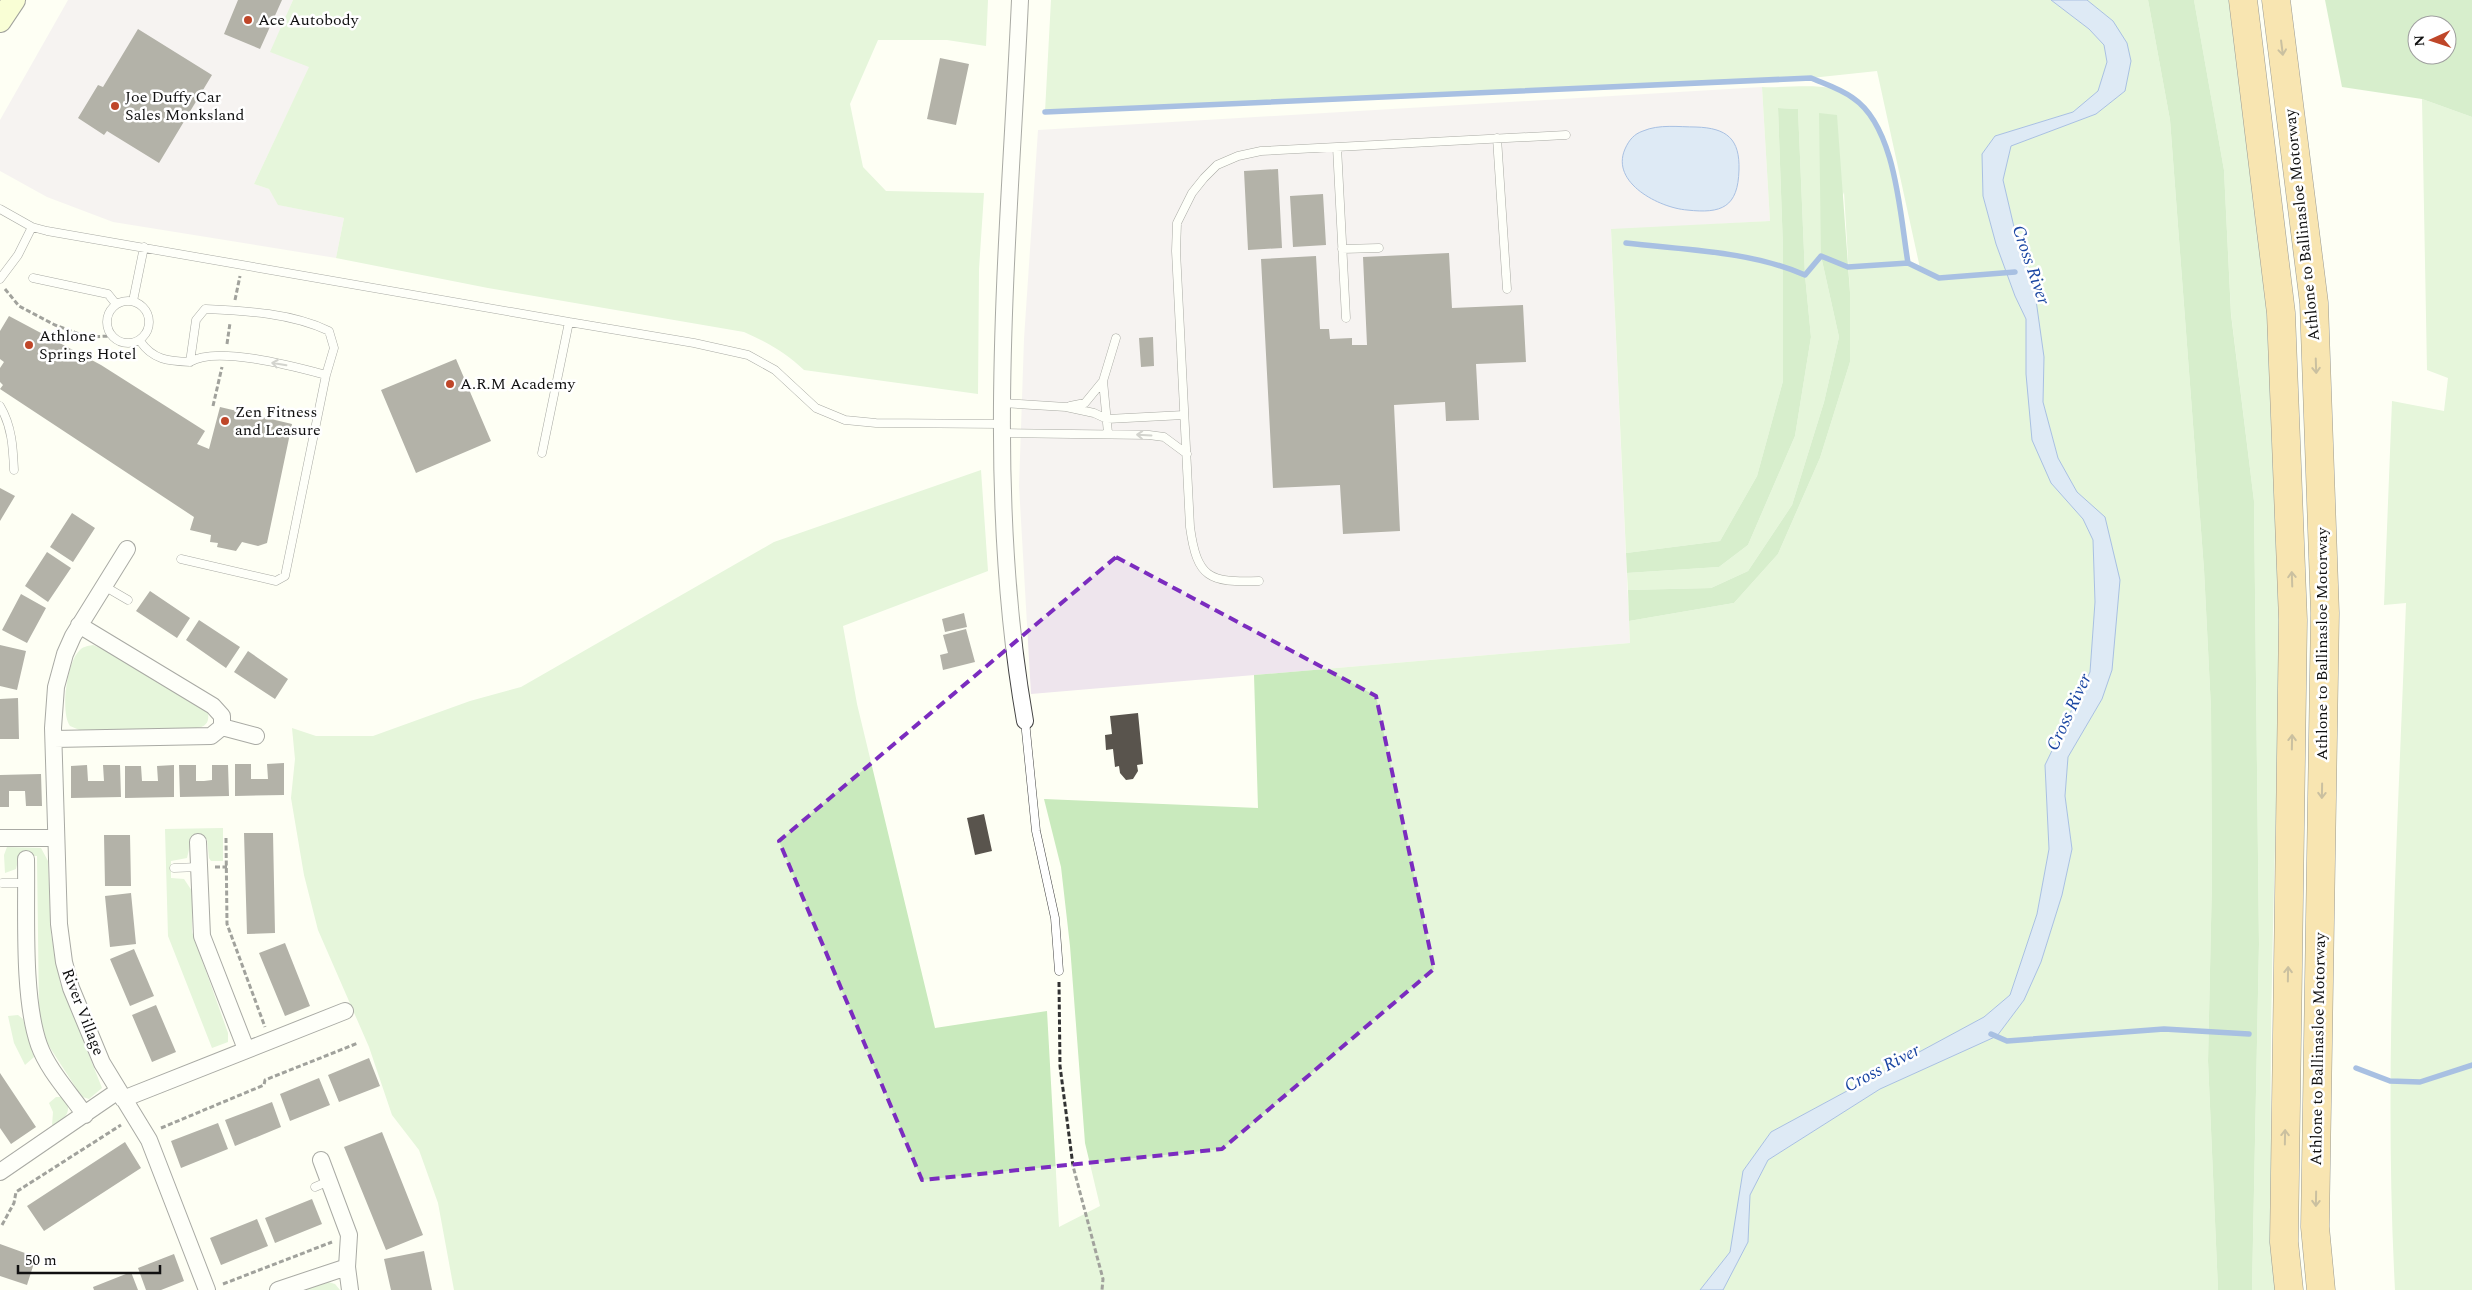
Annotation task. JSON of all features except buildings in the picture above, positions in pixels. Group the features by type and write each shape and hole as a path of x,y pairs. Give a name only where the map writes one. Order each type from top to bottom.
{"highway":[{"name":"Athlone to Ballinasloe Motorway","path":"2243,0 2281,313 2294,620 2284,1242 2289,1290"},
{"name":"Athlone to Ballinasloe Motorway","path":"2276,0 2314,303 2325,603 2315,1227 2321,1290"}],"main road":[{"path":"0,21 14,0"}],"street":[{"path":"1020,0 1007,226 1002,428 1003,511 1014,658 1025,721"},
{"name":"River Village","path":"127,549 79,625 65,654 59,675 55,699 54,739 55,838 59,924 67,978 99,1056 149,1140 212,1288"},
{"path":"54,739 204,736 215,734 222,727 222,716 213,706 79,625"},
{"path":"222,727 256,736"},
{"path":"0,838 55,838"},
{"path":"198,842 202,936 246,1050"},
{"path":"26,859 30,987 39,1044 46,1059 84,1115"},
{"path":"0,1172 84,1115 121,1095 345,1012"},
{"path":"321,1160 322,1184 349,1235 347,1267 350,1290"},
{"path":"278,1290 347,1267"}],"lane":[{"path":"1259,581 1228,582 1214,578 1202,569 1194,554 1184,415 1176,251 1178,223 1192,193 1217,165 1238,156 1261,151 1566,135"},
{"path":"1497,138 1506,289"},
{"path":"1337,147 1346,318"},
{"path":"0,209 32,227 694,343 748,355 769,366 816,408 845,420 1164,437 1187,454"},
{"path":"0,281 18,255 32,227"},
{"path":"133,302 144,247"},
{"path":"1342,249 1379,248"},
{"path":"33,278 108,294 116,304"},
{"path":"127,300 138,302 148,313 149,329 140,341 122,343 111,336 106,321 110,309 116,304 127,300"},
{"path":"181,559 276,580 285,576 326,375 334,348 330,330 307,320 232,310 205,309 196,320 190,362"},
{"path":"542,453 569,322"},
{"path":"1066,407 1085,404 1103,381 1116,338"},
{"path":"140,341 147,352 167,360 190,362 197,357 224,355 296,367 326,375"},
{"path":"1103,381 1108,433"},
{"path":"1002,403 1066,407 1094,413 1107,419 1184,415"},
{"path":"0,406 7,418 11,436 14,470"},
{"path":"104,586 128,600"},
{"path":"1025,721 1036,832 1055,918 1059,971"},
{"path":"174,868 199,867"},
{"path":"2,883 26,882"}],"path":[{"path":"213,406 243,264"},
{"path":"0,281 13,301 34,315 86,337 111,336"},
{"path":"1059,971 1060,1066 1072,1157 1103,1279 1102,1290"},
{"path":"156,1130 264,1085 265,1080 358,1043"},
{"path":"2,1225 14,1203 16,1192 128,1121"},
{"path":"212,1288 349,1235"}],"highlighted area":[{"path":"1116,557 1376,696 1434,969 1222,1149 922,1180 779,841"}],"shaded area":[{"path":"68,0 293,0 271,52 310,66 254,184 269,189 279,205 344,218 336,258 113,222 47,197 0,171 0,120"},
{"path":"1762,87 1770,221 1611,230 1630,643 1031,694 1019,486 1024,339 1038,130"}],"green space":[{"path":"293,0 988,0 986,46 947,40 878,40 850,104 863,167 886,191 984,193 979,269 978,394 804,370 776,348 744,332 488,288 336,258 344,218 278,205 269,189 254,184 309,67 270,52"},
{"path":"1051,0 2051,0 2089,29 2104,45 2107,62 2098,91 2073,112 1995,136 1982,154 1983,196 1996,244 2015,296 2026,319 2026,374 2051,483 2083,519 2093,540 2095,602 2090,672 2045,765 2049,849 2037,914 2010,995 1984,1017 1771,1132 1743,1171 1730,1252 1700,1290 454,1290 438,1203 419,1150 392,1115 369,1047 318,930 304,875 291,798 295,759 292,728 316,736 373,736 470,701 521,687 774,542 981,470 988,571 843,626 857,704 935,1028 1047,1011 1059,1227 1100,1206 1085,1143 1070,946 1061,867 1044,799 1258,808 1254,675 1630,643 1629,621 1734,603 1778,554 1820,458 1850,362 1850,292 1844,192 1821,256 1839,337 1824,402 1792,505 1748,571 1711,588 1628,590 1627,573 1719,567 1748,545 1795,436 1811,337 1805,275 1798,109 1778,108 1783,249 1783,381 1757,476 1720,541 1626,553 1611,229 1770,221 1762,87 1814,86 1831,88 1852,96 1868,112 1880,134 1890,160 1908,263 1920,268 1877,71 1811,78 1045,112"},
{"path":"2087,0 2148,0 2170,120 2204,570 2211,709 2212,878 2208,1061 2218,1290 1723,1290 1748,1242 1750,1195 1768,1160 1880,1089 1997,1036 2024,1000 2041,962 2062,895 2072,849 2065,796 2068,757 2102,699 2105,518 2077,492 2058,458 2043,402 2044,357 2003,180 2011,146 2096,114 2125,91 2113,21"},
{"path":"2148,0 2194,0 2224,170 2231,314 2254,501 2259,944 2252,1290 2218,1290 2208,1061 2212,878 2211,709 2204,570 2170,120"},
{"path":"2194,0 2230,0 2257,213 2271,349 2278,543 2279,636 2271,1010 2272,1197 2276,1290 2252,1290 2259,944 2254,501 2231,313 2224,170"},
{"path":"2325,0 2472,0 2472,117 2422,99 2342,87"},
{"path":"2422,99 2472,117 2472,1290 2395,1290 2392,1204 2391,1032 2406,603 2384,605 2392,401 2444,411 2448,378 2427,370"},
{"path":"1778,108 1798,109 1805,275 1811,337 1795,436 1748,545 1719,567 1627,573 1626,553 1720,541 1757,476 1783,381 1783,249"},
{"path":"1819,113 1837,115 1850,292 1850,362 1820,458 1778,554 1734,603 1629,621 1628,590 1711,588 1748,571 1792,505 1824,402 1839,337 1821,256"},
{"path":"93,645 107,651 208,713 206,724 189,729 82,731 70,726 67,719 65,699 68,676 75,657 80,650"},
{"path":"223,828 223,861 211,861 207,839 191,841 187,858 171,861 171,878 184,879 192,891 192,932 228,1033 228,1042 212,1048 168,936 165,829"},
{"path":"7,847 41,848 48,861 51,934 60,982 102,1088 89,1099 83,1097 78,1091 47,1043 39,1013 37,856 19,856 16,869 5,873 4,855"},
{"path":"18,1015 23,1019 34,1057 25,1065 14,1043 8,1016"},
{"path":"56,1097 61,1097 67,1102 68,1110 63,1119 52,1126 53,1112 49,1103"},
{"path":"328,1282 335,1284 340,1290 303,1290"}],"water":[{"path":"2051,0 2087,0 2113,21 2127,43 2131,61 2125,91 2096,114 2011,146 2003,180 2014,227 2035,293 2044,357 2043,402 2058,458 2077,492 2105,517 2120,580 2112,670 2102,699 2068,757 2065,796 2072,849 2062,895 2041,962 2024,1000 1997,1036 1880,1089 1768,1160 1750,1195 1748,1242 1723,1290 1700,1290 1730,1252 1743,1171 1771,1132 1984,1017 2010,995 2037,914 2049,849 2045,765 2090,672 2095,602 2093,540 2083,519 2051,483 2032,440 2026,374 2026,319 2015,296 1996,244 1983,196 1982,154 1995,136 2073,112 2098,91 2107,62 2104,45 2089,29"},
{"path":"1656,127 1696,127 1723,133 1730,137 1737,150 1739,159 1738,183 1731,200 1726,205 1710,211 1676,208 1652,199 1640,192 1631,183 1625,173 1622,161 1625,149 1634,136"}],"waterway":[{"name":"Cross River","path":"1045,112 1811,78 1838,89 1853,98 1867,111 1879,129 1894,173 1908,263 1939,278 2015,272"},
{"path":"1626,243 1740,256 1784,267 1805,275 1821,256 1848,267 1908,263"},
{"path":"1991,1034 2007,1041 2164,1029 2249,1034"},
{"path":"2356,1068 2390,1081 2420,1082 2472,1065"}],"place":[{"name":"Ace Autobody","path":"248,20"},
{"name":"Joe Duffy Car Sales Monksland","path":"115,106"},
{"name":"Athlone Springs Hotel","path":"29,345"},
{"name":"A.R.M Academy","path":"450,384"},
{"name":"Zen Fitness and Leasure","path":"225,421"}]}
